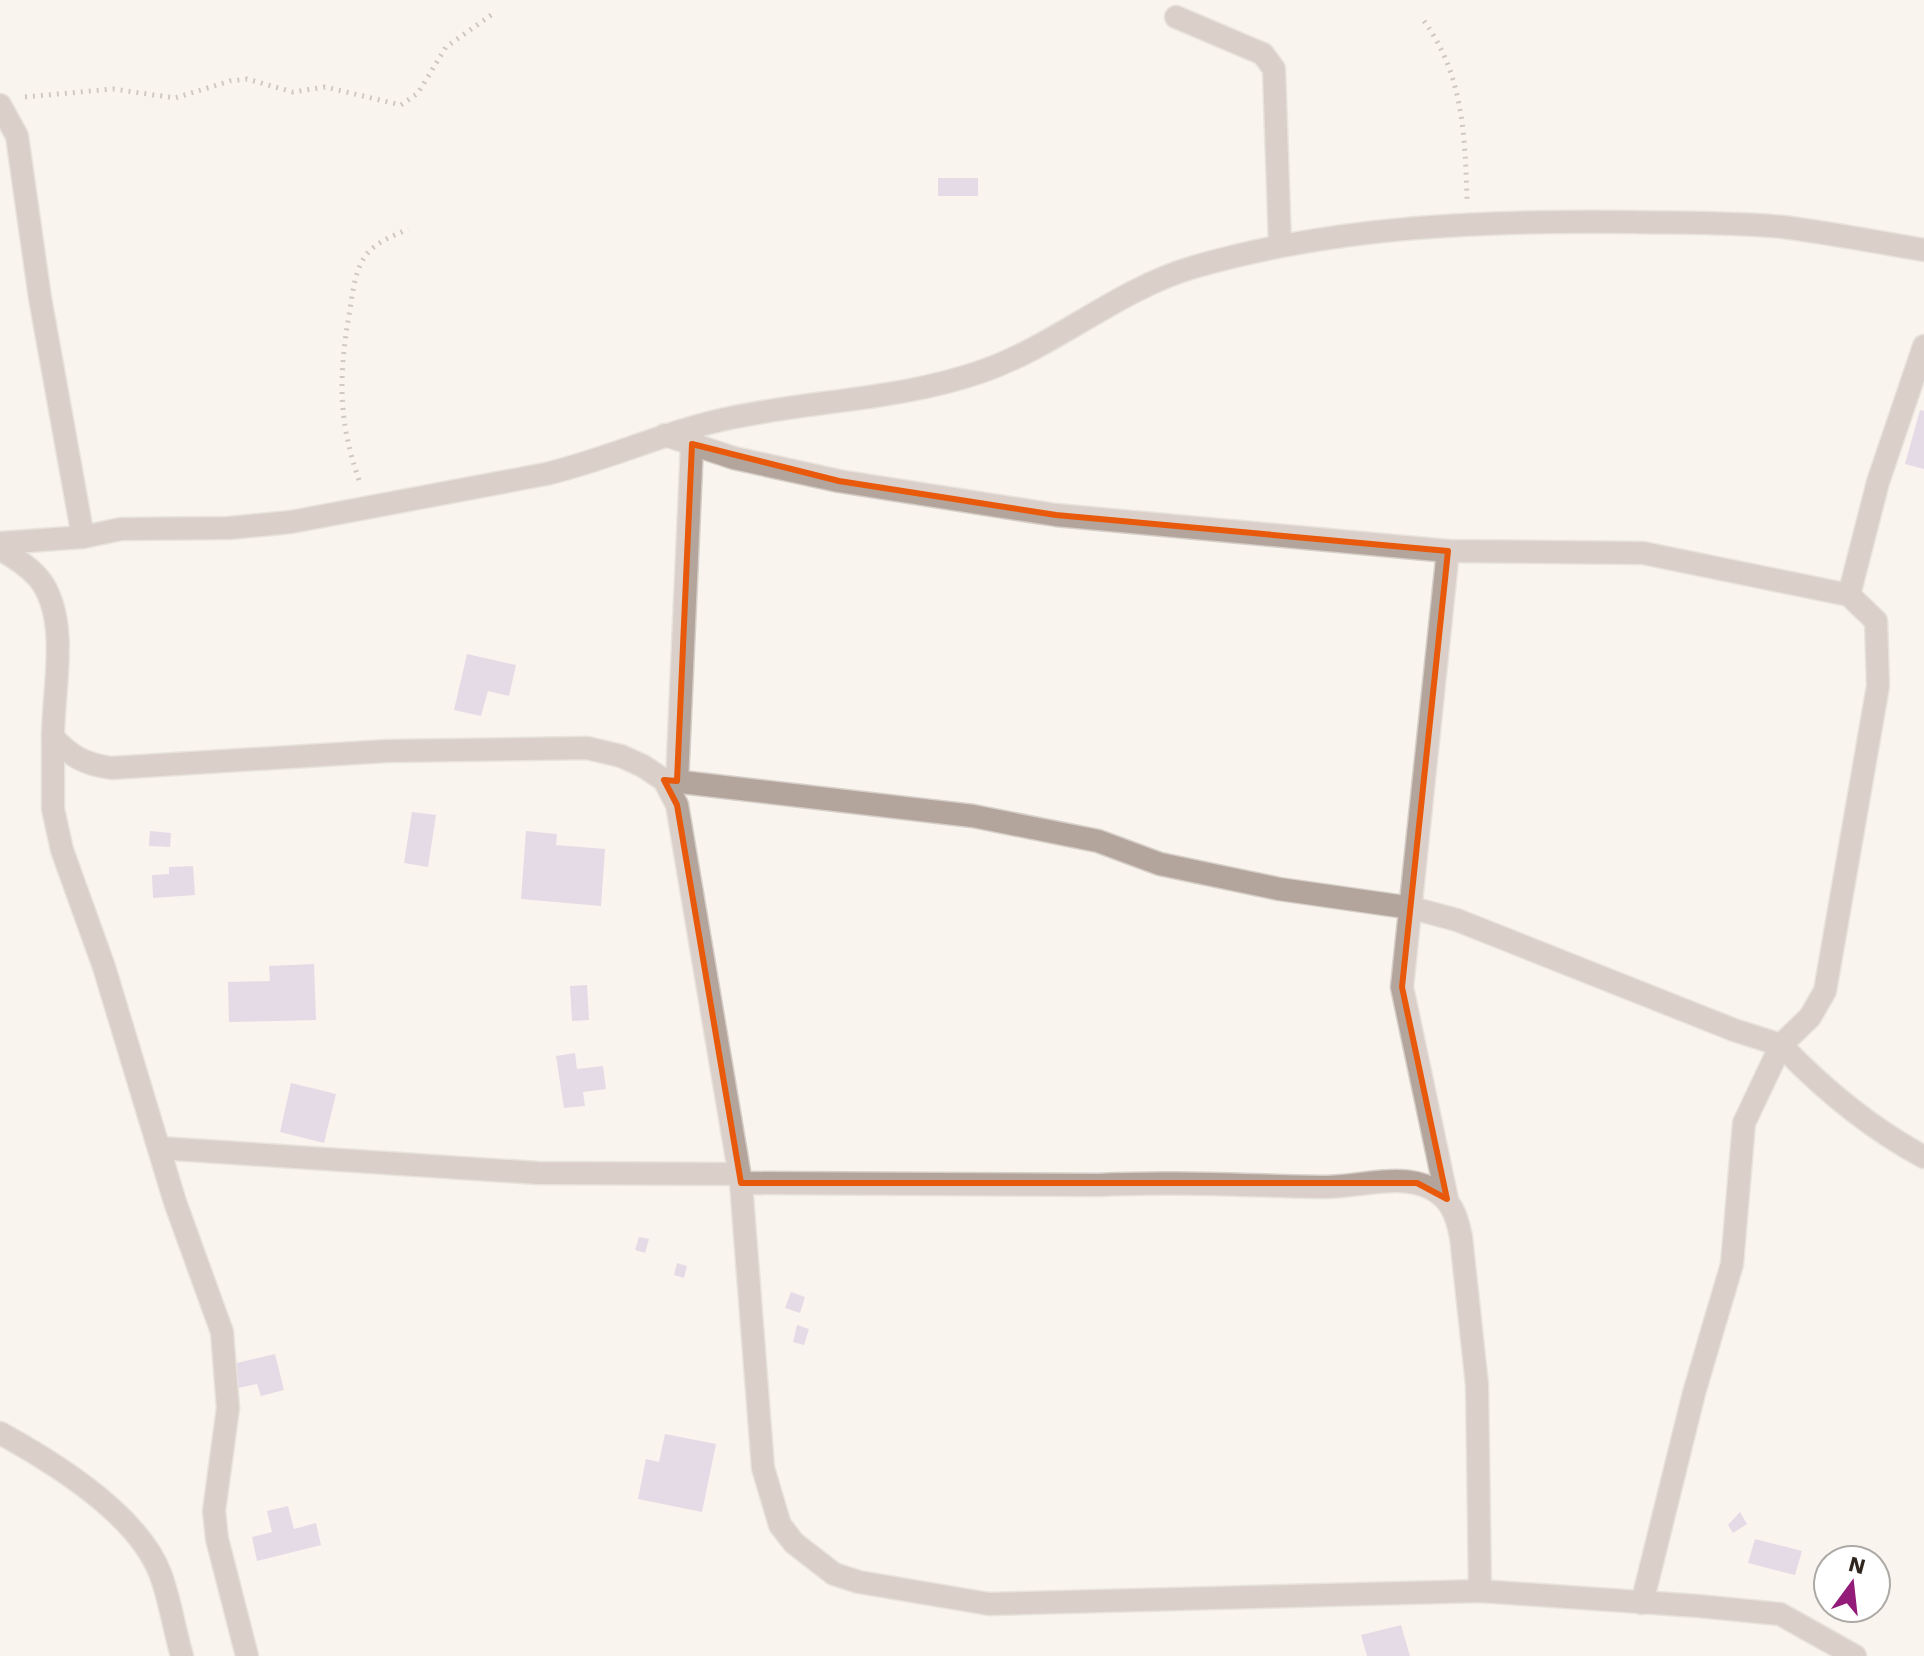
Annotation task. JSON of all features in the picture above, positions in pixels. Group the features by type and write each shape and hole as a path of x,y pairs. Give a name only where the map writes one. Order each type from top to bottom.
{"street":[{"path":"1176,17 1263,54 1274,69 1280,246"},
{"path":"6,101 17,136 40,298 83,537"},
{"path":"0,546 83,537 121,529 229,528 291,522 546,474 665,435 732,417 896,395 984,370 1031,349 1136,290 1190,267 1280,246 1468,224 1576,221 1782,227 1924,250"},
{"path":"1849,595 1878,482 1924,346"},
{"path":"665,435 734,458 839,481 1056,515 1448,551 1643,553 1849,595 1876,621 1878,686 1825,991 1810,1017 1781,1045 1744,1123 1732,1264 1694,1393 1642,1603"},
{"path":"692,444 670,780 677,805 739,1178 763,1468 780,1525 794,1543 834,1574 859,1582 989,1604 1480,1591 1780,1614 1855,1656"},
{"path":"0,546 43,583 56,617 53,809 62,850 104,967 159,1148 222,1332 227,1360 228,1408 214,1511 217,1539 247,1656"},
{"path":"1448,551 1402,987 1447,1199 1457,1216 1461,1237 1477,1385 1480,1591"},
{"path":"53,737 70,756 111,768 387,751 587,748 621,756 670,780 973,816 1098,841 1175,867 1279,889 1412,908 1470,925 1734,1030 1781,1045 1838,1098 1893,1140 1924,1157"},
{"path":"159,1148 538,1173 1099,1185 1147,1182 1331,1187 1417,1183 1447,1199"},
{"path":"0,1433 102,1500 128,1524 159,1571 182,1656"}],"path":[{"path":"6,101 113,89 175,98 230,81 247,79 293,92 325,87 401,105 418,93 446,47 494,13"},
{"path":"1424,21 1442,45 1454,75 1465,142 1468,224"},
{"path":"368,507 351,456 340,400 341,361 362,262 374,246 408,229"}],"highlighted area":[{"path":"692,444 839,481 1056,515 1448,551 1402,987 1447,1199 1417,1183 741,1183 677,805 664,780 677,781"}],"building":[{"path":"938,178 978,178 978,196 938,196"},
{"path":"1920,410 1924,411 1924,469 1905,464"},
{"path":"467,654 516,665 509,696 488,691 481,716 454,710"},
{"path":"412,812 436,815 428,867 404,863"},
{"path":"150,831 171,833 170,847 149,846"},
{"path":"526,831 557,834 556,845 605,849 601,906 521,899"},
{"path":"193,866 195,895 153,898 152,875 169,874 169,867"},
{"path":"314,964 316,1020 229,1022 228,982 270,981 269,966"},
{"path":"587,985 589,1020 572,1021 570,986"},
{"path":"575,1053 577,1069 603,1066 606,1089 583,1092 585,1106 564,1108 556,1056"},
{"path":"291,1083 336,1094 324,1143 280,1132"},
{"path":"639,1237 649,1239 645,1253 635,1250"},
{"path":"677,1263 687,1266 684,1278 674,1275"},
{"path":"791,1292 805,1297 800,1313 785,1308"},
{"path":"797,1325 809,1329 804,1345 793,1342"},
{"path":"275,1354 284,1390 261,1396 257,1384 238,1388 232,1364"},
{"path":"665,1434 716,1444 702,1512 638,1499 646,1459 659,1462"},
{"path":"288,1506 294,1529 316,1523 321,1545 257,1561 252,1537 272,1532 267,1511"},
{"path":"1740,1512 1747,1524 1733,1533 1728,1525"},
{"path":"1755,1539 1802,1551 1795,1575 1748,1563"},
{"path":"1401,1625 1410,1656 1367,1656 1361,1635"}]}
